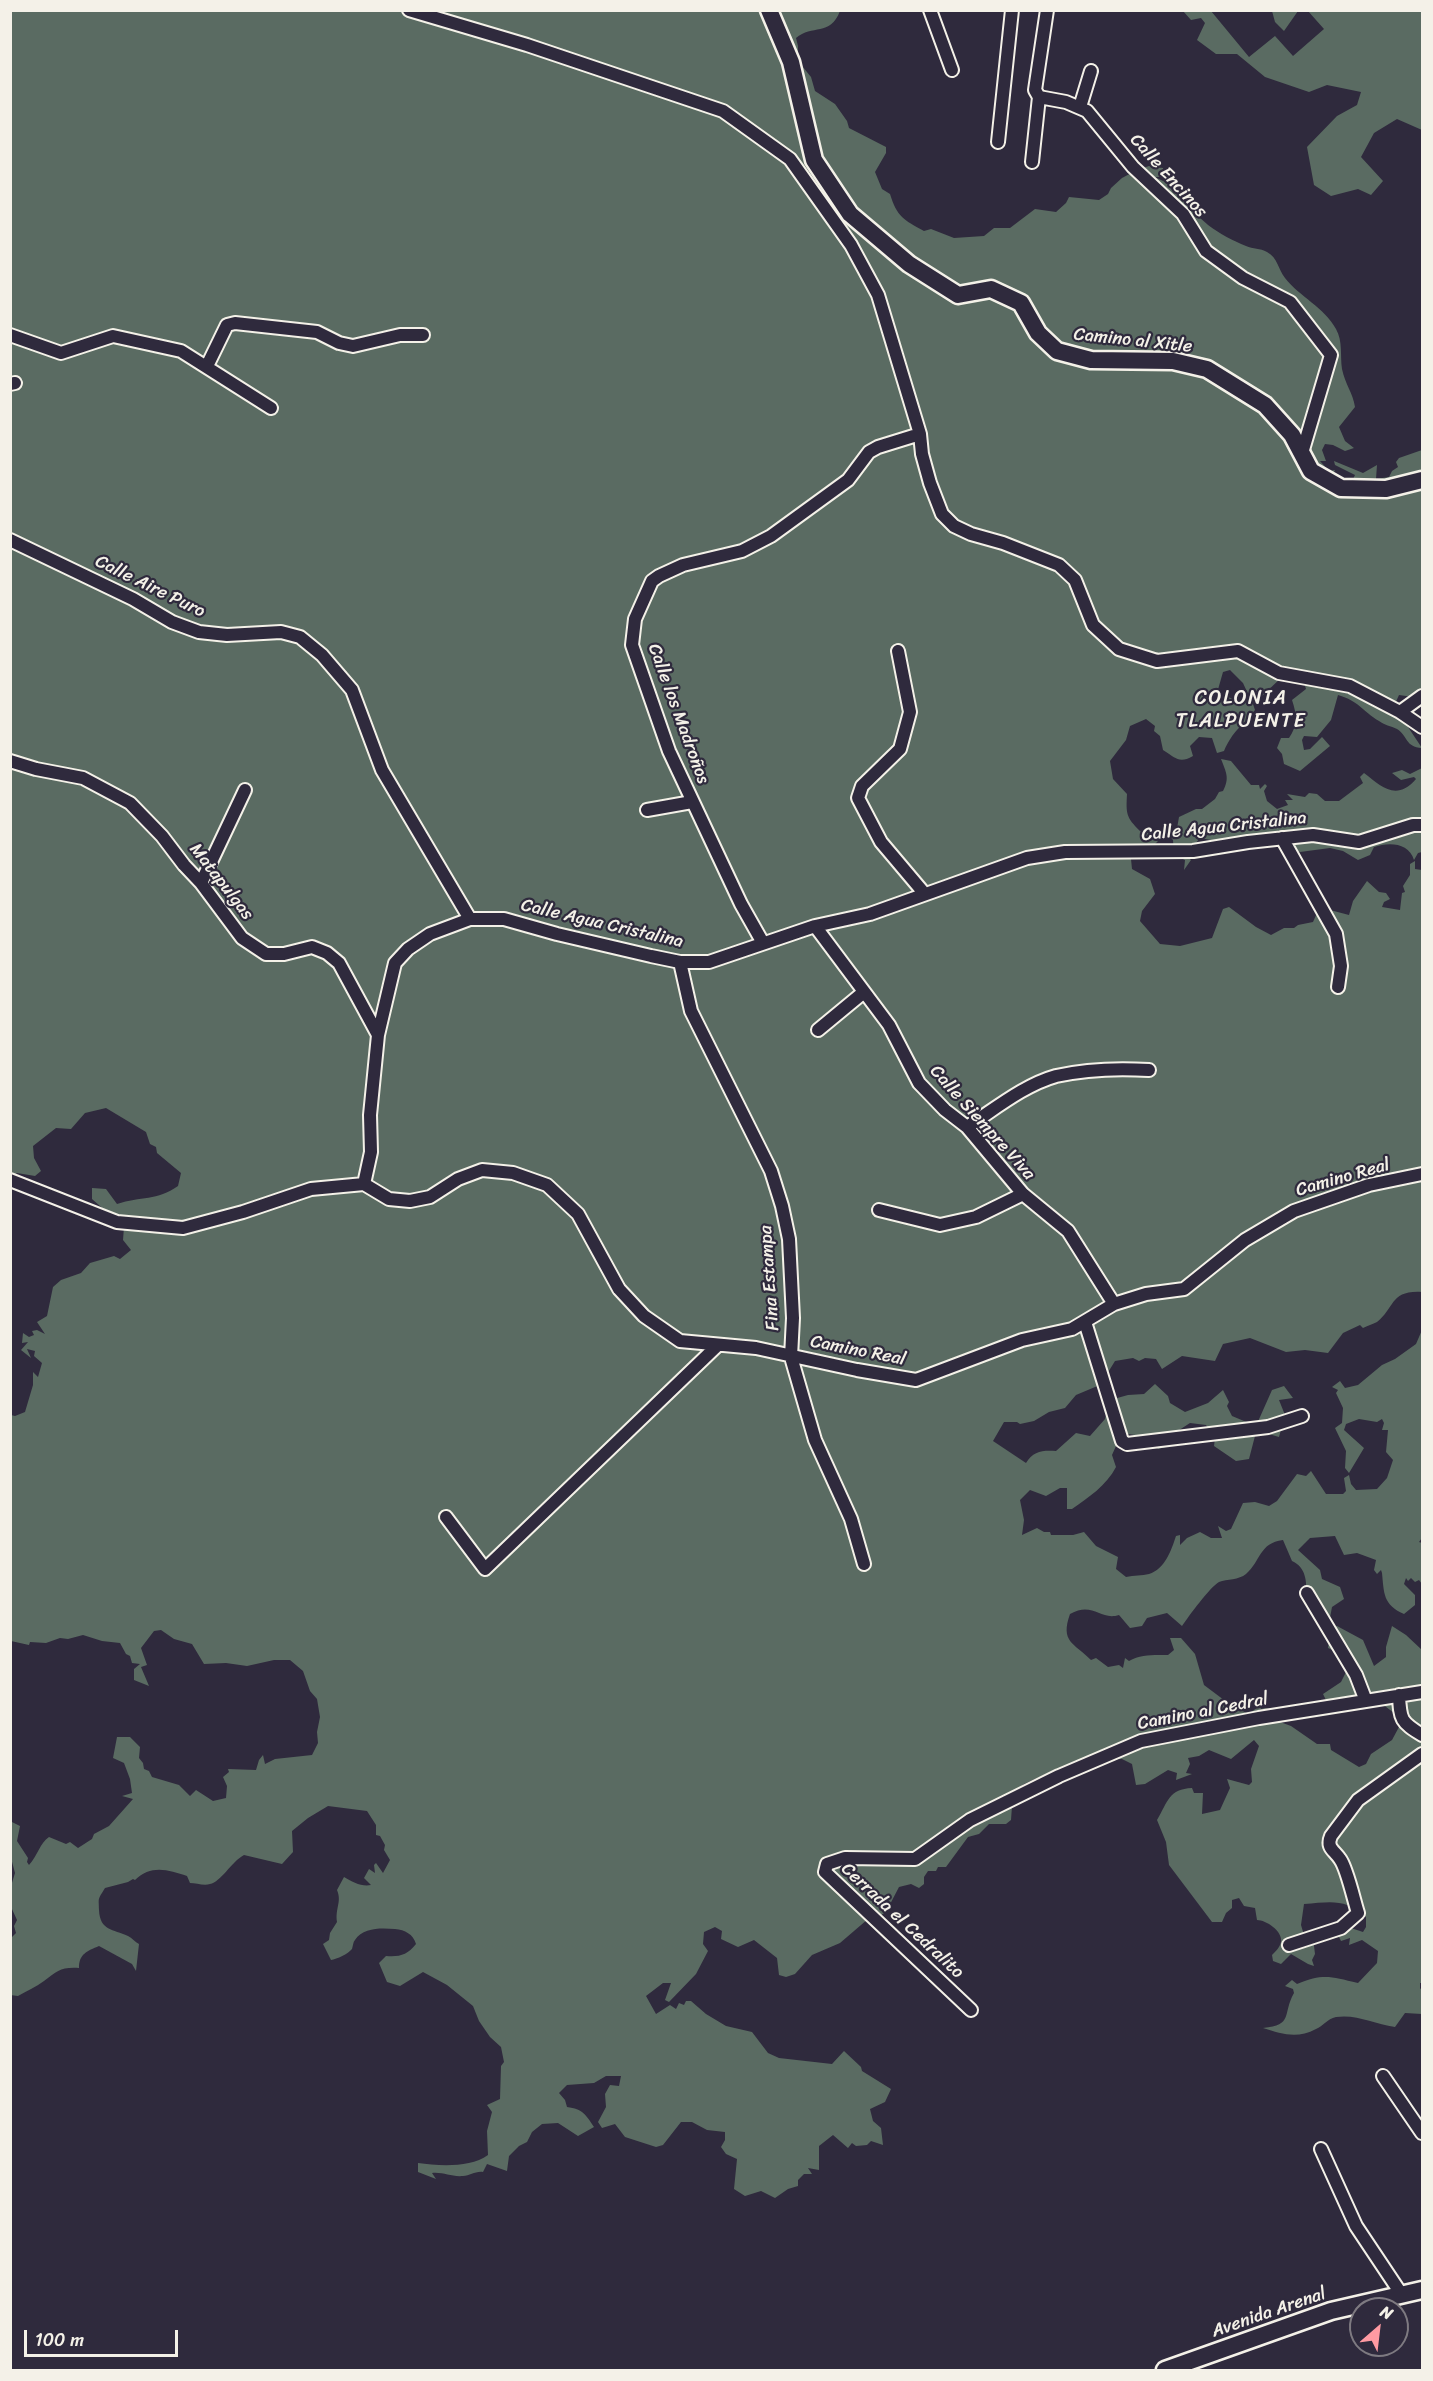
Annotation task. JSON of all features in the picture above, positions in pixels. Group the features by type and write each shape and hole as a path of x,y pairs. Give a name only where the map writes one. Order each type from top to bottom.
{"street":[{"path":"409,10 527,45 723,111 790,159 851,245 878,295 920,434 927,473 942,514 954,526 971,534 1003,543 1059,565 1075,580 1093,624 1119,649 1157,661 1238,651 1279,673 1350,686 1400,712 1422,727"},
{"name":"Camino al Xitle","path":"769,10 791,62 814,160 850,214 909,264 958,295 991,288 1021,303 1038,333 1057,351 1091,360 1173,361 1207,369 1265,405 1292,435 1311,471 1341,489 1386,489 1422,480"},
{"path":"930,10 952,70"},
{"path":"998,142 1012,10"},
{"path":"1032,162 1039,98 1035,90 1047,10"},
{"path":"1039,98 1080,107 1090,71"},
{"name":"Calle Encinos","path":"1080,107 1087,111 1133,167 1183,214 1206,250 1243,278 1290,302 1331,355 1302,453"},
{"path":"207,366 222,332 227,325 235,323 317,332 339,343 353,346 400,335 423,335"},
{"path":"10,335 61,353 113,336 181,351 271,408"},
{"name":"Calle los Madroños","path":"763,943 741,904 669,752 632,645 636,619 652,581 659,576 683,565 742,551 771,536 848,480 869,452 920,434"},
{"name":"Calle Aire Puro","path":"10,540 133,599 172,622 199,632 227,636 281,632 300,637 322,655 352,690 382,770 470,919"},
{"path":"898,651 910,712 900,749 862,786 858,798 881,843 924,893"},
{"path":"1400,712 1422,696"},
{"name":"Matapulgas","path":"10,761 36,769 83,778 130,803 162,836 184,866 201,883 242,938 266,954 284,954 312,946 327,952 339,963 378,1035"},
{"path":"201,883 245,790"},
{"path":"647,810 692,802"},
{"name":"Calle Agua Cristalina","path":"364,1184 371,1152 370,1115 378,1035 395,963 408,949 430,934 470,919 504,919 557,934 680,962 709,962 815,926 870,914 1028,858 1065,852 1125,854 1192,851 1313,835 1359,842 1413,825 1422,825"},
{"path":"1282,838 1336,934 1341,966 1338,987"},
{"name":"Calle Siempre Viva","path":"815,926 889,1025 919,1083 945,1110 967,1127 1023,1194 1068,1231 1114,1304"},
{"name":"Fina Estampa","path":"680,962 691,1011 771,1171 782,1206 789,1239 794,1318 791,1357 815,1440 851,1518 864,1564"},
{"path":"818,1030 864,992"},
{"path":"967,1127 1018,1094 1055,1077 1108,1068 1149,1070"},
{"name":"Camino Real","path":"364,1184 389,1199 410,1201 430,1197 458,1179 482,1170 513,1173 547,1185 578,1214 619,1289 644,1316 680,1341 756,1348 791,1357 916,1380 1022,1340 1072,1329 1114,1304 1146,1294 1184,1289 1245,1240 1294,1211 1369,1185 1422,1174"},
{"path":"10,1180 117,1222 183,1228 243,1212 311,1189 364,1184"},
{"path":"879,1210 940,1226 976,1217 1023,1194"},
{"path":"1085,1322 1122,1441 1127,1444 1268,1427 1302,1416"},
{"path":"446,1517 485,1569 718,1345"},
{"path":"1307,1593 1356,1675 1366,1701"},
{"name":"Camino al Cedral","path":"970,1820 1059,1776 1142,1741 1259,1718 1422,1692"},
{"path":"1400,1695 1400,1716 1406,1725 1422,1735"},
{"path":"1289,1945 1341,1928 1358,1913 1341,1860 1330,1848 1328,1842 1358,1800 1422,1754"},
{"name":"Cerrada el Cedralito","path":"970,1820 915,1859 845,1858 828,1864 825,1872 971,2010"},
{"path":"1383,2076 1422,2133"},
{"path":"1321,2149 1356,2226 1402,2295"},
{"name":"Avenida Arenal","path":"1165,2370 1331,2311 1422,2290"}],"green space":[{"path":"1272,10 1298,11 1284,31 1275,22"},
{"path":"11,11 840,11 831,24 796,38 798,61 811,77 815,91 835,104 849,128 886,147 886,153 875,172 882,189 890,194 895,208 906,221 924,231 931,229 954,238 984,236 994,228 1010,228 1035,209 1056,212 1069,197 1099,200 1108,194 1122,178 1137,170 1149,166 1163,168 1165,177 1155,177 1183,191 1193,210 1217,231 1236,242 1271,254 1285,278 1325,314 1336,329 1342,369 1355,407 1339,427 1345,441 1354,448 1345,451 1325,444 1322,450 1326,461 1320,461 1329,471 1335,470 1332,476 1348,489 1355,475 1335,465 1334,461 1363,473 1377,465 1376,479 1389,477 1398,467 1396,462 1399,458 1422,450 1422,702 1413,697 1399,695 1394,706 1422,748 1412,746 1397,729 1373,717 1356,703 1338,695 1331,720 1317,737 1304,736 1302,740 1304,750 1310,749 1322,737 1330,746 1300,771 1284,764 1282,754 1277,748 1281,738 1289,738 1294,729 1296,715 1292,700 1306,689 1303,679 1283,676 1262,696 1254,692 1248,694 1243,683 1230,670 1223,672 1217,693 1210,699 1213,704 1224,694 1239,701 1255,697 1253,704 1255,710 1234,733 1224,751 1217,753 1212,738 1199,737 1190,746 1193,756 1184,760 1178,759 1163,750 1160,736 1154,731 1155,726 1146,719 1130,726 1126,740 1110,761 1113,779 1127,794 1129,818 1140,831 1144,830 1158,841 1144,855 1131,859 1132,869 1150,879 1155,894 1142,911 1140,921 1160,944 1180,946 1212,938 1223,909 1229,907 1271,935 1284,928 1294,928 1313,922 1317,913 1330,910 1349,915 1353,901 1367,881 1379,892 1386,893 1390,899 1384,902 1382,907 1400,910 1402,893 1405,892 1403,886 1410,875 1410,864 1415,861 1415,869 1422,870 1422,1292 1412,1292 1398,1297 1377,1322 1363,1328 1360,1325 1343,1333 1328,1353 1305,1350 1286,1352 1250,1338 1223,1344 1215,1361 1182,1356 1162,1369 1156,1359 1145,1358 1139,1361 1133,1358 1115,1361 1107,1374 1107,1382 1076,1395 1065,1408 1049,1412 1034,1421 1020,1424 1004,1422 993,1441 1026,1463 1039,1452 1056,1451 1076,1433 1090,1436 1105,1419 1110,1400 1144,1394 1155,1384 1168,1396 1170,1403 1185,1412 1208,1403 1223,1390 1232,1416 1256,1426 1272,1390 1284,1386 1293,1398 1279,1400 1285,1415 1279,1437 1262,1432 1255,1436 1249,1459 1236,1461 1214,1446 1215,1438 1206,1425 1190,1423 1170,1436 1170,1446 1158,1449 1148,1437 1128,1434 1116,1446 1112,1455 1116,1467 1108,1480 1072,1509 1067,1509 1067,1488 1060,1488 1046,1496 1030,1490 1020,1500 1024,1520 1022,1535 1037,1528 1050,1532 1051,1535 1073,1535 1084,1532 1096,1546 1118,1557 1116,1569 1126,1577 1149,1574 1155,1572 1163,1564 1176,1536 1180,1535 1180,1545 1187,1538 1200,1532 1211,1538 1222,1538 1218,1526 1226,1531 1231,1529 1243,1503 1255,1502 1269,1506 1277,1501 1297,1474 1306,1476 1311,1471 1326,1494 1343,1494 1346,1491 1344,1478 1349,1475 1351,1484 1356,1490 1377,1489 1387,1478 1393,1460 1386,1452 1388,1430 1382,1430 1384,1423 1382,1419 1377,1422 1359,1419 1346,1424 1344,1430 1364,1448 1349,1473 1345,1468 1346,1451 1335,1428 1342,1423 1343,1408 1336,1393 1338,1390 1332,1387 1340,1381 1345,1388 1358,1385 1382,1365 1416,1344 1422,1330 1422,1538 1419,1542 1422,1543 1422,1584 1419,1580 1415,1582 1411,1578 1408,1581 1406,1578 1404,1584 1415,1595 1415,1605 1404,1614 1392,1607 1384,1592 1381,1570 1377,1574 1374,1570 1376,1560 1357,1553 1344,1555 1335,1536 1310,1538 1298,1550 1320,1570 1322,1579 1340,1587 1344,1599 1332,1607 1329,1623 1306,1595 1306,1580 1303,1571 1292,1561 1283,1540 1269,1545 1243,1576 1215,1585 1182,1626 1167,1613 1147,1618 1142,1626 1130,1628 1119,1615 1107,1616 1085,1610 1070,1614 1067,1631 1070,1641 1091,1660 1096,1658 1108,1667 1119,1665 1123,1668 1125,1658 1129,1661 1143,1656 1168,1655 1174,1650 1170,1638 1181,1638 1195,1654 1204,1685 1228,1703 1248,1714 1260,1706 1261,1709 1277,1710 1272,1719 1291,1726 1317,1744 1330,1744 1331,1750 1359,1767 1366,1764 1371,1754 1392,1740 1399,1727 1394,1713 1377,1700 1326,1705 1323,1694 1341,1682 1348,1668 1344,1655 1328,1648 1331,1628 1337,1626 1363,1640 1374,1666 1386,1657 1386,1647 1392,1626 1422,1650 1422,1983 1420,1983 1420,1988 1422,2014 1405,2013 1395,2027 1344,2016 1333,2018 1318,2028 1296,2035 1263,2028 1279,2024 1286,2017 1294,1993 1293,1989 1285,1986 1292,1980 1297,1984 1314,1978 1327,1977 1358,1983 1377,1963 1378,1951 1362,1940 1349,1945 1350,1938 1341,1941 1337,1933 1348,1927 1363,1932 1366,1927 1366,1917 1358,1911 1337,1903 1304,1904 1301,1925 1304,1935 1313,1938 1314,1966 1291,1954 1281,1964 1273,1961 1272,1955 1280,1946 1281,1938 1273,1927 1257,1920 1255,1908 1244,1906 1239,1898 1232,1900 1232,1908 1226,1913 1222,1922 1212,1922 1169,1865 1166,1842 1157,1820 1170,1797 1178,1791 1192,1788 1194,1793 1203,1793 1202,1814 1220,1810 1230,1788 1227,1779 1249,1785 1252,1782 1251,1769 1259,1746 1254,1740 1231,1759 1209,1750 1199,1756 1188,1758 1190,1764 1186,1773 1192,1774 1176,1780 1177,1773 1168,1770 1145,1784 1136,1785 1132,1764 1122,1759 1103,1758 1024,1784 1013,1793 1011,1820 1006,1824 989,1824 979,1834 968,1837 946,1867 928,1871 924,1877 924,1884 919,1888 911,1884 899,1887 886,1912 868,1919 840,1943 812,1955 795,1974 786,1977 779,1975 777,1958 754,1940 738,1947 721,1939 722,1931 715,1927 704,1932 703,1944 708,1951 696,1974 669,2002 665,2000 671,1983 663,1983 646,1996 656,2014 670,2005 676,2009 679,2003 684,2005 686,2001 691,2001 706,2014 726,2026 752,2032 768,2053 779,2058 832,2064 844,2051 861,2067 862,2071 891,2089 885,2102 870,2109 873,2121 881,2128 883,2145 871,2141 867,2145 856,2146 852,2143 848,2148 833,2135 819,2146 819,2170 808,2168 812,2174 804,2174 798,2180 798,2186 788,2189 775,2198 761,2191 745,2196 734,2189 737,2159 726,2154 721,2147 725,2140 725,2132 707,2130 692,2122 681,2122 663,2145 656,2147 625,2137 615,2124 602,2128 598,2122 606,2107 605,2094 610,2085 619,2086 621,2076 606,2076 594,2083 567,2085 559,2093 567,2107 584,2113 594,2127 578,2136 558,2123 542,2124 532,2132 527,2142 509,2156 507,2171 487,2164 483,2172 466,2176 432,2173 436,2179 418,2172 418,2163 463,2164 488,2155 487,2131 492,2112 487,2105 500,2099 501,2066 504,2062 501,2047 490,2037 479,2021 473,2006 447,1985 423,1972 400,1986 387,1982 379,1963 386,1956 403,1954 413,1948 416,1944 408,1933 390,1929 368,1931 358,1936 350,1951 331,1960 323,1944 329,1940 330,1933 337,1922 339,1898 337,1890 344,1877 361,1885 371,1885 364,1878 369,1869 375,1873 376,1863 383,1873 390,1860 380,1836 376,1835 376,1825 367,1811 328,1806 308,1818 292,1831 293,1852 282,1864 244,1855 218,1880 210,1884 190,1883 187,1876 154,1870 135,1880 105,1888 99,1899 100,1917 105,1926 128,1936 139,1944 136,1971 132,1964 99,1946 84,1954 80,1959 79,1968 60,1970 18,1996 10,1995 11,1938 16,1933 14,1926 17,1920 11,1907 11,1886 15,1873 11,1858 10,1821 20,1826 17,1841 28,1858 29,1865 49,1837 66,1844 70,1842 78,1848 92,1839 94,1834 109,1826 133,1799 122,1796 132,1793 124,1763 113,1758 117,1737 130,1737 140,1747 139,1758 144,1769 149,1771 152,1777 179,1785 190,1796 196,1790 213,1801 226,1798 227,1786 223,1777 229,1772 228,1769 256,1770 263,1755 265,1764 275,1759 312,1755 318,1743 317,1732 320,1717 317,1699 310,1691 303,1671 290,1660 274,1660 247,1666 226,1663 204,1664 192,1644 174,1639 161,1630 154,1631 141,1648 147,1665 141,1667 149,1686 134,1680 134,1669 140,1664 132,1663 130,1656 126,1654 120,1643 102,1641 83,1635 68,1639 60,1638 46,1643 30,1642 29,1645 11,1641 11,1415 15,1416 25,1412 33,1385 33,1372 38,1377 42,1363 34,1356 35,1351 27,1349 31,1358 21,1350 28,1342 22,1343 23,1333 29,1337 34,1335 32,1331 37,1330 45,1334 37,1322 47,1316 53,1287 61,1280 81,1273 90,1263 114,1256 120,1259 131,1250 123,1240 124,1227 92,1199 92,1188 106,1189 117,1204 170,1191 178,1186 181,1173 157,1153 156,1147 150,1144 146,1132 106,1108 85,1113 71,1129 56,1128 33,1146 34,1158 41,1171 35,1176 17,1173 11,1177"},
{"path":"1183,11 1211,11 1249,57 1275,36 1293,56 1324,29 1308,11 1422,11 1422,130 1397,119 1374,133 1361,157 1383,181 1371,195 1358,189 1331,196 1314,185 1307,147 1337,116 1357,105 1361,92 1327,85 1309,92 1265,77 1237,54 1216,54 1197,40 1205,23 1201,18 1191,20"},
{"path":"1221,759 1231,761 1251,785 1259,785 1260,789 1265,784 1267,786 1264,791 1267,801 1277,809 1288,805 1285,800 1293,800 1287,794 1305,797 1309,793 1317,794 1325,801 1339,801 1363,783 1360,777 1364,773 1389,790 1402,790 1416,779 1414,777 1401,780 1392,773 1402,770 1410,774 1422,768 1422,852 1418,853 1414,860 1408,850 1403,847 1385,844 1374,847 1370,855 1358,860 1343,851 1330,848 1300,852 1273,841 1261,840 1260,834 1227,843 1200,838 1186,855 1191,860 1184,870 1185,860 1174,855 1173,840 1168,834 1176,834 1179,817 1196,809 1202,809 1215,799 1219,792 1223,791 1227,779"}],"district":[{"name":"COLONIA TLALPUENTE","path":"1241,710"}]}
